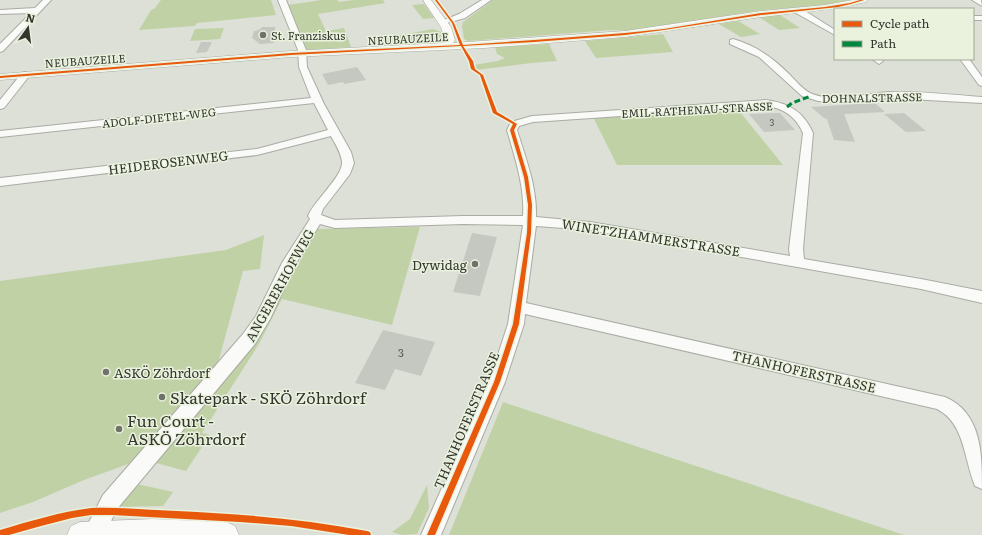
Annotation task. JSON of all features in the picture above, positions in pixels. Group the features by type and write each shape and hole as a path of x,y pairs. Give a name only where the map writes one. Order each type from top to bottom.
{"street":[{"path":"0,49 47,0"},
{"name":"ANGERERHOFWEG","path":"87,534 110,502 250,339 262,319 289,263 310,227 317,220 314,216 317,208 347,169 347,158 303,67 302,50 282,0"},
{"path":"427,0 444,22 450,40 448,45"},
{"path":"444,22 462,16 487,0"},
{"name":"NEUBAUZEILE","path":"0,77 302,54 448,45 462,46 514,43 630,34 752,16 838,6 863,0"},
{"path":"976,0 982,4"},
{"path":"0,12 37,10"},
{"path":"799,10 834,32"},
{"name":"DOHNALSTRASSE","path":"733,42 746,46 766,59 780,70 801,92 811,96 834,99 892,95 982,100"},
{"path":"965,60 982,83"},
{"path":"0,106 25,75"},
{"name":"ADOLF-DIETEL-WEG","path":"0,134 318,100"},
{"name":"EMIL-RATHENAU-STRASSE","path":"515,124 532,119 766,103 784,106 802,120 808,133 797,233 796,249 798,262"},
{"name":"THANHOFERSTRASSE","path":"430,535 497,382 516,324 530,220 529,191 512,130 515,124"},
{"name":"HEIDEROSENWEG","path":"0,182 257,152 334,132"},
{"name":"WINETZHAMMERSTRASSE","path":"317,220 335,224 530,220 590,226 945,288 982,297"},
{"name":"THANHOFERSTRASSE","path":"519,308 932,400 948,406 957,413 982,479"},
{"path":"87,534 167,530 226,535"}],"green space":[{"path":"161,0 271,0 276,15 197,23 195,26 139,30 151,10 154,9"},
{"path":"321,0 337,0 339,2 354,0 383,0 385,3 318,14 326,31 344,28 351,47 307,50 288,5"},
{"path":"493,0 850,0 818,6 763,10 629,31 611,30 468,41 464,39 462,26 463,22"},
{"path":"424,4 434,18 423,19 412,5"},
{"path":"780,15 800,28 779,30 759,17"},
{"path":"738,21 760,34 741,37 719,24"},
{"path":"224,28 220,39 190,41 195,29"},
{"path":"433,29 441,32 442,40 440,42 385,46 380,39"},
{"path":"663,34 673,52 596,58 585,41"},
{"path":"549,44 557,61 476,70 474,65 498,61 505,58 497,54 495,47"},
{"path":"736,107 783,165 617,165 593,117"},
{"path":"420,227 392,325 282,299 259,344 202,433 210,435 186,471 156,463 154,460 293,266 298,266 315,229"},
{"name":"ASKÖ Zöhrdorf","path":"264,235 260,269 243,271 217,367 131,463 84,480 33,502 0,513 0,281 226,250"},
{"path":"503,402 904,535 449,535"},
{"path":"137,484 173,492 163,506 115,507"},
{"path":"427,485 429,508 417,534 402,535 392,532 410,519"}],"building":[{"name":"St. Franziskus","path":"262,27 275,27 275,32 277,31 274,43 260,44 252,38 254,31 259,30"},
{"path":"201,42 212,42 207,52 196,53"},
{"path":"357,67 366,80 328,85 322,74"},
{"path":"875,103 885,112 844,114 855,142 834,140 827,119 811,107"},
{"path":"780,113 795,130 764,132 749,114"},
{"path":"904,113 926,131 906,132 884,114"},
{"name":"Dywidag","path":"472,233 497,237 480,296 453,292"},
{"path":"383,330 435,342 421,376 395,369 385,390 355,383"}],"marked path":[{"path":"787,107 792,103 811,96"}],"cycle path":[{"path":"431,535 497,382 516,324 529,233 530,205 526,177 512,130 515,124 495,113 481,75 473,69 471,61 463,49 453,23 436,0"},
{"path":"0,77 291,54 484,45 605,36 664,29 774,12 825,8 863,0"},
{"path":"0,534 61,517 91,512 112,511 266,520 317,526 367,535"}],"place":[{"name":"St. Franziskus","path":"263,35"},
{"name":"Dywidag","path":"475,264"},
{"name":"ASKÖ Zöhrdorf","path":"106,372"},
{"name":"Skatepark - SKÖ Zöhrdorf","path":"162,397"},
{"name":"Fun Court - ASKÖ Zöhrdorf","path":"119,429"}]}
